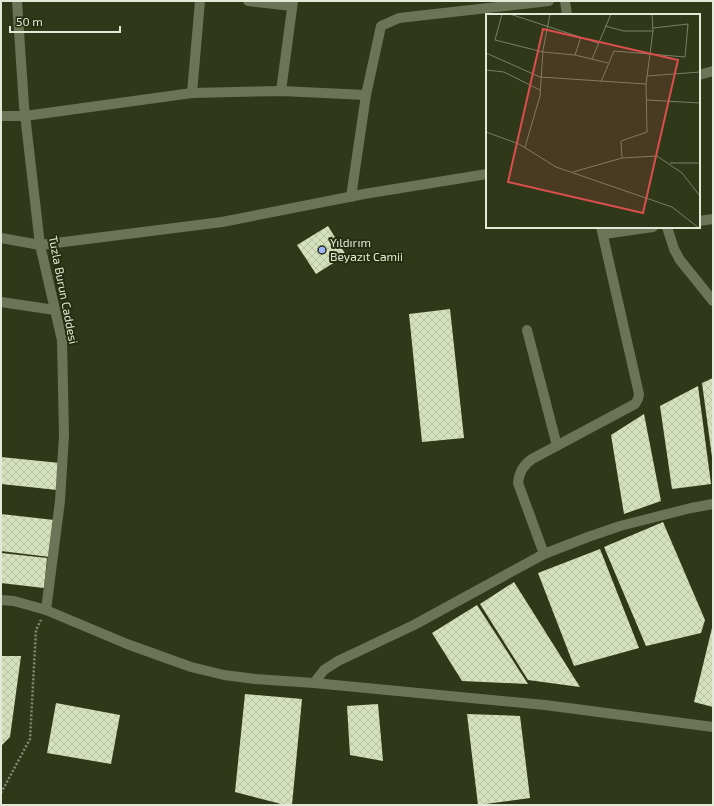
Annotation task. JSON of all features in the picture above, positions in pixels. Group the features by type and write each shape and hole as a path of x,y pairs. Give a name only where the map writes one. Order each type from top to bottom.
{"street":[{"name":"Tuzla Burun Caddesi","path":"17,1 25,116 40,245 62,340 64,435 60,501 46,610"},
{"path":"192,94 200,1"},
{"path":"248,1 293,4 281,91"},
{"path":"352,197 366,95 381,26 398,18 549,1"},
{"path":"565,1 567,14"},
{"path":"700,75 713,71"},
{"path":"1,116 25,116 192,94 281,91 366,95"},
{"path":"1,238 40,245 222,222 352,197 486,174"},
{"path":"700,221 713,219"},
{"path":"544,554 518,483 520,472 528,462 635,404 638,399 639,389 603,230 636,228"},
{"path":"667,228 680,260 713,301"},
{"path":"1,302 55,310"},
{"path":"527,330 557,446"},
{"path":"314,683 324,670 338,661 414,625 544,554 620,526 713,504"},
{"path":"1,600 14,601 46,610 127,644 191,667 224,675 545,705 713,727"}],"path":[{"path":"1,793 30,739 36,630 46,610"}],"building":[{"name":"Yıldırım Beyazıt Camii","path":"328,226 346,255 316,274 297,245"},
{"path":"450,309 464,438 422,442 409,314"},
{"path":"713,378 713,457 712,457 702,383"},
{"path":"698,386 711,484 672,489 660,406"},
{"path":"644,414 661,501 624,514 611,435"},
{"path":"1,457 60,463 57,490 1,484"},
{"path":"1,514 54,520 50,557 1,551"},
{"path":"663,522 705,620 701,633 646,646 604,547"},
{"path":"600,549 639,648 574,666 538,573"},
{"path":"1,553 47,558 44,588 1,583"},
{"path":"514,582 580,687 528,680 480,604"},
{"path":"477,605 528,684 462,681 432,633"},
{"path":"713,628 713,707 694,702"},
{"path":"1,656 21,656 10,737 1,746"},
{"path":"245,694 302,699 292,805 285,805 235,792"},
{"path":"56,703 120,715 111,764 47,753"},
{"path":"378,704 383,761 350,755 347,706"},
{"path":"467,714 520,716 530,798 478,805"}],"place":[{"name":"Yıldırım Beyazıt Camii","path":"322,250"}]}
